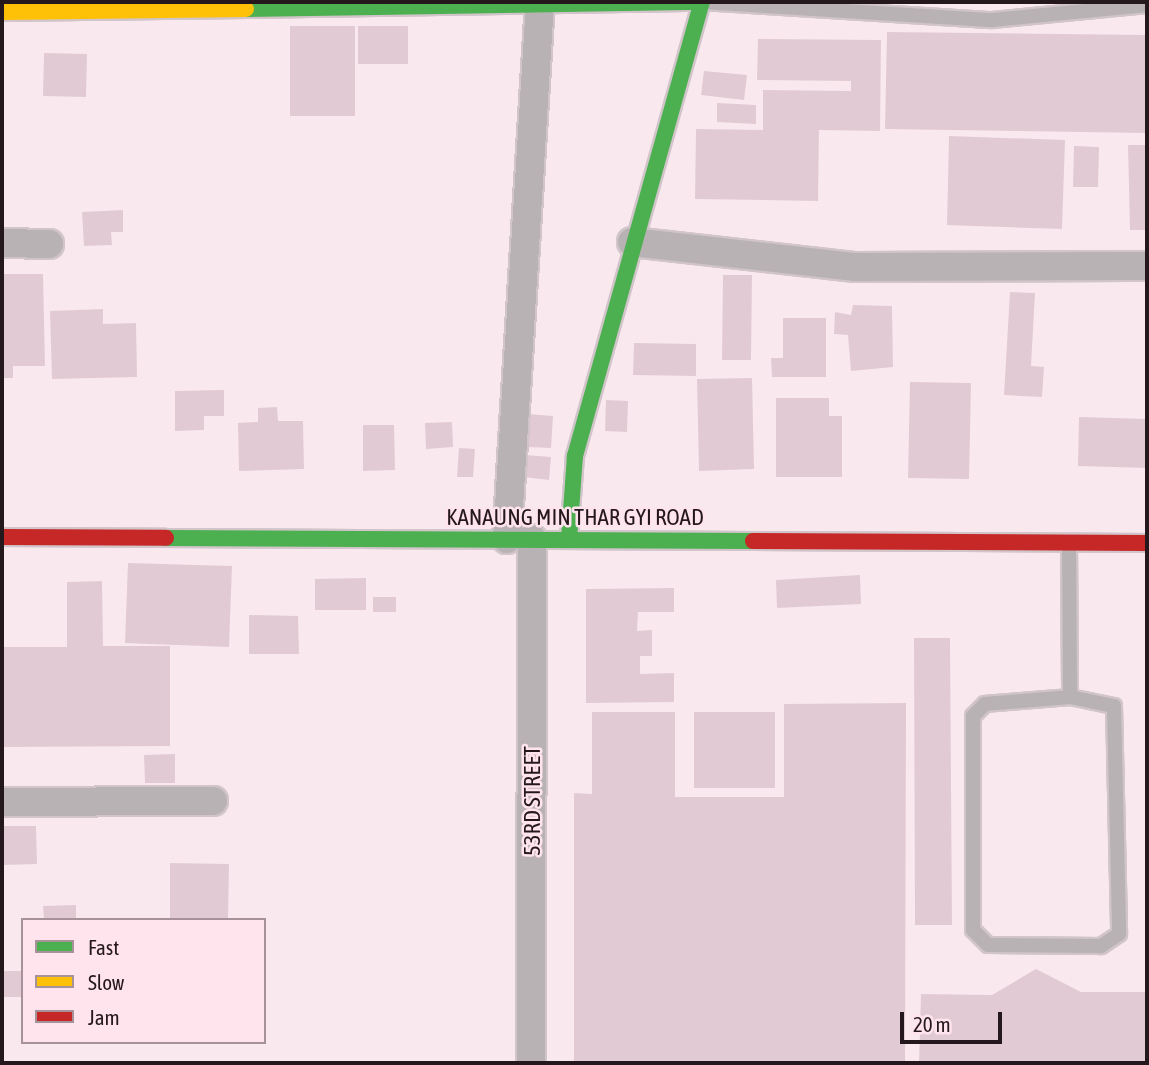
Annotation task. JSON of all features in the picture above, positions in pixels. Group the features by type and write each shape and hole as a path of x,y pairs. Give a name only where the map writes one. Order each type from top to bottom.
{"street":[{"path":"2,12 702,2 632,242 575,456 569,539"},
{"name":"53RD STREET","path":"531,1063 519,539 539,3"},
{"path":"632,242 856,267 1147,266"},
{"path":"2,243 49,244"},
{"name":"KANAUNG MIN THAR GYI ROAD","path":"2,537 1147,543"},
{"path":"2,802 213,801"}],"lane":[{"path":"702,2 992,20 1147,5"},
{"path":"1069,543 1070,697"},
{"path":"1070,697 1114,706 1119,933 1101,946 988,945 973,930 973,716 985,704 1070,697"}],"building":[{"path":"290,26 355,26 355,116 290,116"},
{"path":"358,26 408,26 408,64 358,64"},
{"path":"887,32 1147,35 1147,133 885,129"},
{"path":"758,39 881,40 880,131 819,130 818,201 695,199 696,129 763,130 763,90 851,91 851,81 757,80"},
{"path":"44,53 87,54 86,97 43,96"},
{"path":"704,71 747,75 744,100 701,95"},
{"path":"717,103 756,105 756,124 717,122"},
{"path":"949,136 1065,140 1062,229 947,225"},
{"path":"1128,145 1147,145 1147,230 1130,230"},
{"path":"1074,146 1099,147 1098,187 1073,187"},
{"path":"123,210 123,232 111,232 112,245 84,246 82,212"},
{"path":"2,274 43,274 45,366 13,366 13,378 2,378"},
{"path":"723,275 752,275 751,360 722,360"},
{"path":"1010,292 1035,293 1031,366 1044,367 1042,397 1004,395"},
{"path":"853,305 892,306 893,367 851,371 848,335 834,334 835,312 851,315"},
{"path":"103,309 103,324 136,323 137,377 52,379 50,311"},
{"path":"783,318 826,318 826,377 772,377 771,358 783,358"},
{"path":"634,343 696,344 696,376 633,375"},
{"path":"752,378 754,469 699,471 697,379"},
{"path":"910,382 971,383 969,479 908,478"},
{"path":"224,390 224,416 204,416 204,430 175,431 175,391"},
{"path":"776,398 829,398 829,416 842,416 842,477 776,477"},
{"path":"606,400 628,401 627,432 605,431"},
{"path":"277,407 278,421 303,421 304,469 239,471 238,423 258,422 258,408"},
{"path":"528,414 553,416 551,448 526,447"},
{"path":"1079,417 1147,419 1147,468 1078,466"},
{"path":"452,422 453,447 426,449 425,423"},
{"path":"363,425 394,425 395,470 363,471"},
{"path":"459,448 475,449 473,477 457,477"},
{"path":"525,455 551,457 549,480 523,477"},
{"path":"128,563 232,566 229,647 125,643"},
{"path":"860,575 861,604 777,608 776,580"},
{"path":"366,578 366,610 315,610 315,579"},
{"path":"102,581 103,646 170,646 170,746 2,747 2,647 67,647 67,582"},
{"path":"674,588 674,612 638,612 637,631 652,630 652,656 640,656 640,674 674,673 674,702 586,703 586,589"},
{"path":"373,597 396,597 396,612 373,612"},
{"path":"249,615 298,616 299,654 249,654"},
{"path":"914,638 950,638 952,925 915,925"},
{"path":"906,703 905,1063 574,1063 574,793 592,794 592,712 675,712 675,797 784,797 784,704"},
{"path":"694,712 775,712 775,788 694,788"},
{"path":"175,754 175,783 145,783 144,755"},
{"path":"2,826 36,826 37,864 2,865"},
{"path":"170,863 229,864 228,918 170,918"},
{"path":"76,905 76,918 44,918 43,906"},
{"path":"1036,969 1081,992 1147,992 1147,1063 919,1063 921,994 992,995"},
{"path":"2,971 21,971 21,997 2,997"}],"traffic: fast":[{"path":"246,9 702,2"},
{"path":"569,539 575,456 702,2"},
{"path":"166,538 753,541"}],"traffic: slow":[{"path":"2,12 246,9"}],"traffic: jam":[{"path":"2,537 166,538"},
{"path":"753,541 1147,543"}]}
